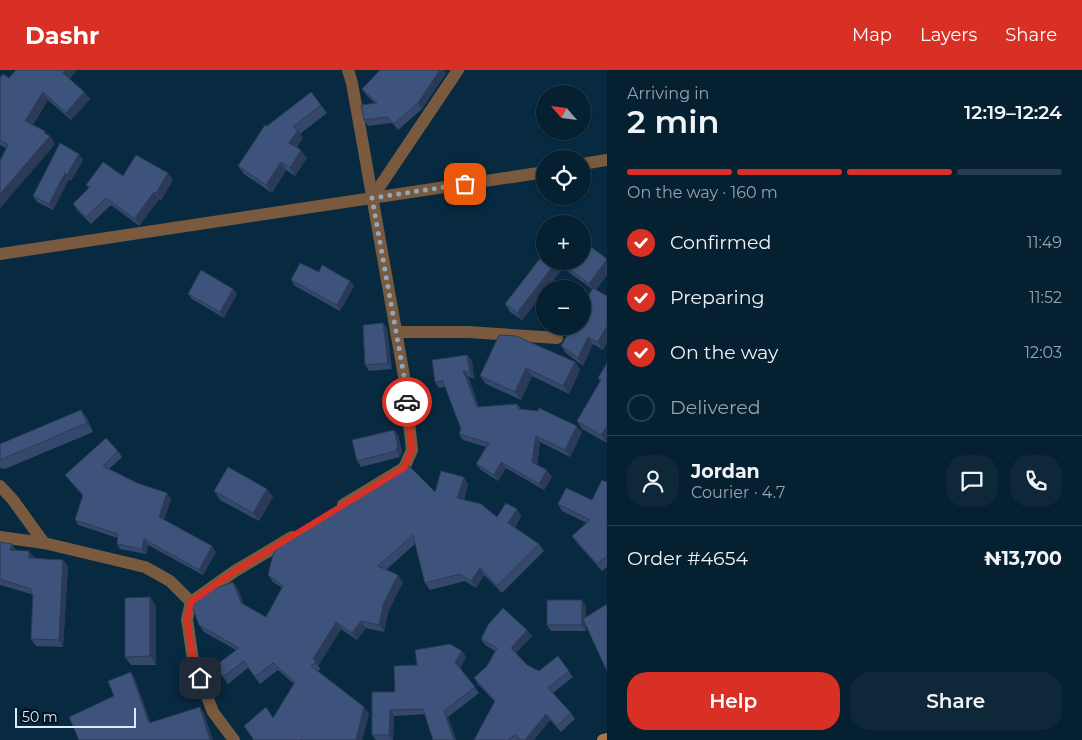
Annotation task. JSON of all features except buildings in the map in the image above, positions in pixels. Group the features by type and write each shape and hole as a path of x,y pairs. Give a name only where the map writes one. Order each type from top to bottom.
{"street":[{"path":"334,511 404,468 412,450 404,376 352,83 348,70"},
{"path":"372,198 458,70"},
{"path":"591,163 607,160"},
{"path":"0,254 536,173"},
{"path":"396,332 468,332 557,338"},
{"path":"0,486 13,500 44,543"},
{"path":"234,740 213,712 193,660 187,620 191,602 235,571 302,531"},
{"path":"0,537 44,543 145,567 170,581 191,602"},
{"path":"603,740 607,739"}],"way so far":[{"path":"407,402 372,198 465,184"}],"route":[{"path":"200,678 193,660 187,620 191,602 235,571 404,468 412,450 407,402"}]}
